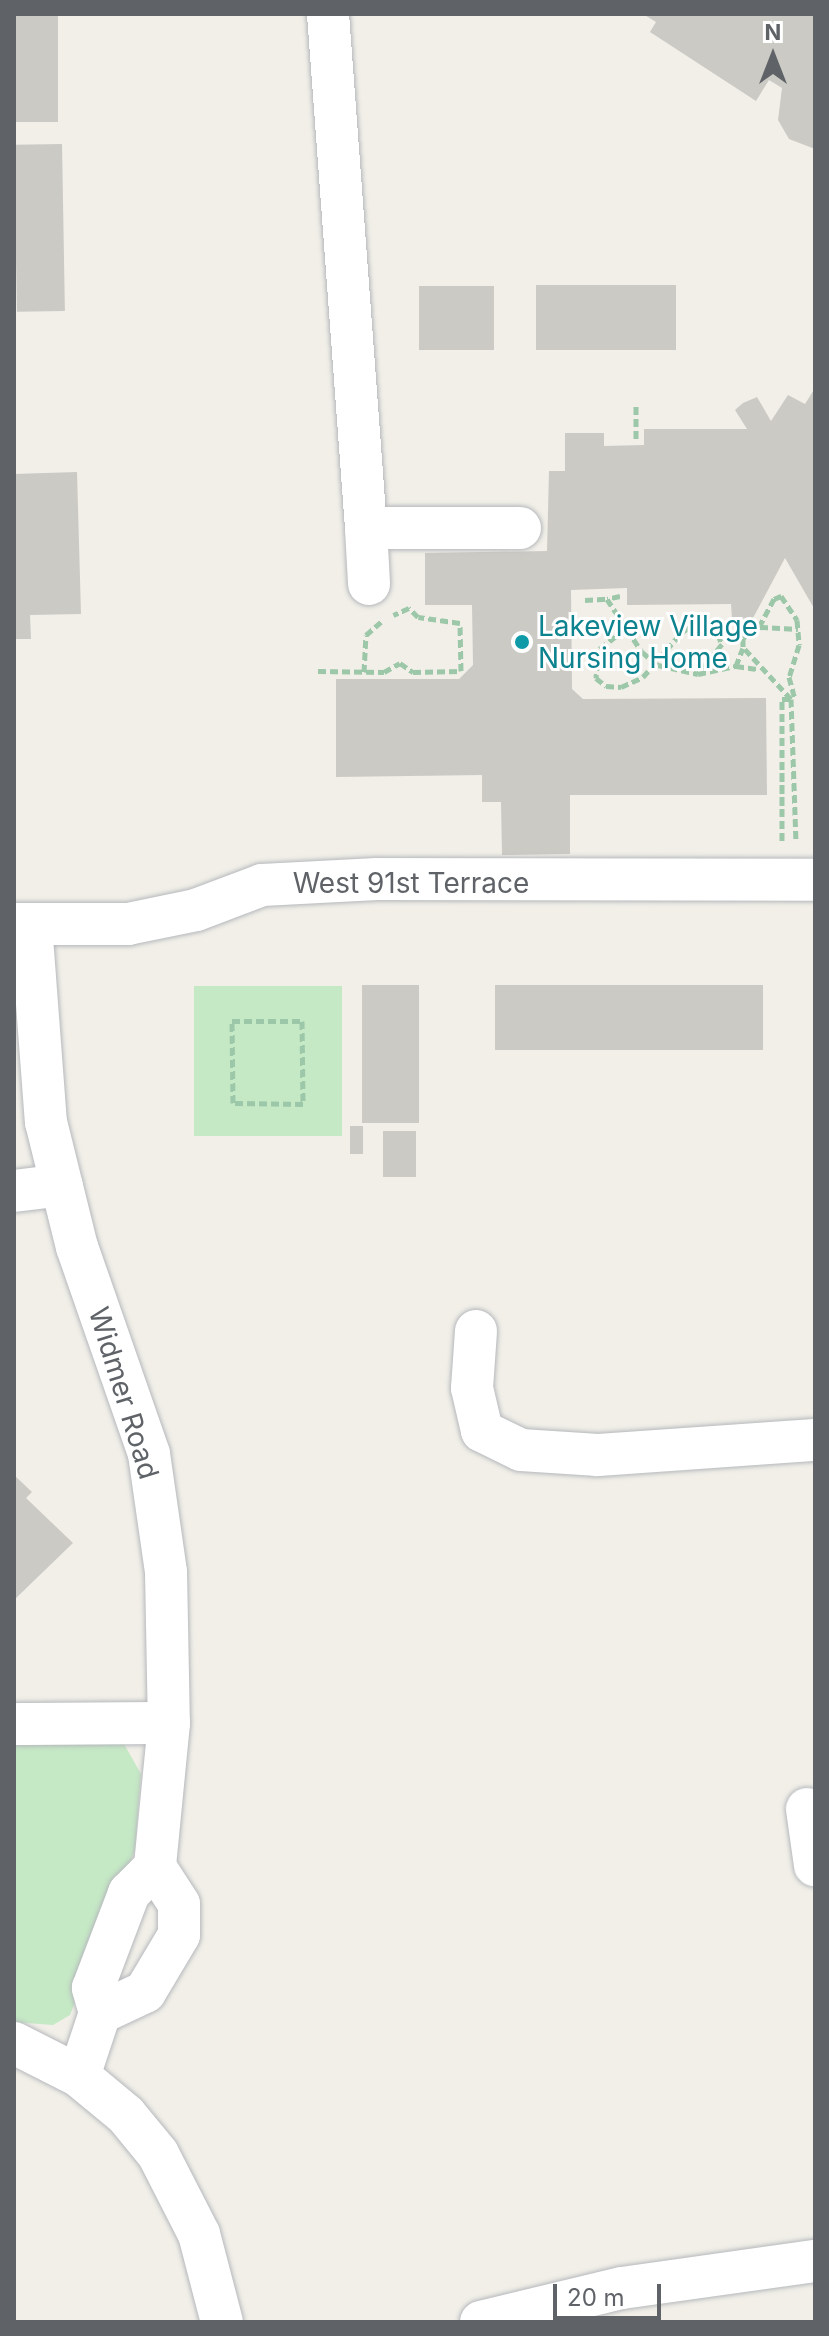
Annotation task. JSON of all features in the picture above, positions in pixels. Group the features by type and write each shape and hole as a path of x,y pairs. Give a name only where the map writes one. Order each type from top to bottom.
{"street":[{"path":"328,14 369,584"},
{"path":"366,528 520,528"},
{"name":"West 91st Terrace","path":"22,924 128,924 196,910 262,885 377,879 806,870"},
{"name":"Widmer Road","path":"22,924 46,1122 77,1247 149,1454 166,1572 169,1723 155,1867"},
{"path":"14,1191 62,1185"},
{"path":"476,1331 472,1388 482,1431 521,1450 598,1455 815,1440"},
{"path":"14,1724 169,1723"},
{"path":"807,1809 815,1865"},
{"path":"79,2076 100,2013 93,1988 129,1893 155,1867 179,1904 179,1935 145,1992 100,2013"},
{"path":"14,2043 79,2076 126,2115 158,2154 199,2234 222,2322"},
{"path":"481,2322 622,2288 815,2261"}],"path":[{"path":"636,406 636,440"},
{"path":"585,600 620,596"},
{"path":"743,638 759,627 774,599 781,596 798,629 797,657 789,677 806,870"},
{"path":"607,599 625,629 658,665 698,674 736,666 758,669 773,676 793,699"},
{"path":"318,671 364,672 384,672 400,663 413,672 461,671 460,623 418,617 409,608 387,615 366,635 364,672"},
{"path":"625,629 598,650 596,678 621,687 658,665 691,623 713,623 722,644 698,674"},
{"path":"759,627 798,629"},
{"path":"736,666 743,647 742,629"},
{"path":"743,647 758,669"},
{"path":"782,844 782,699 793,699"},
{"path":"232,1021 267,1021 302,1021 303,1104 233,1103 232,1021"}],"green space":[{"path":"194,986 342,986 342,1136 194,1136"},
{"path":"14,1740 124,1744 141,1774 135,1850 70,2015 53,2025 14,2022"}],"building":[{"path":"14,14 58,14 58,122 14,122"},
{"path":"643,14 815,14 815,149 789,139 778,120 782,88 769,80 756,101 650,32 656,22"},
{"path":"62,144 65,311 17,312 14,145"},
{"path":"536,285 676,285 676,350 536,350"},
{"path":"419,286 494,286 494,350 419,350"},
{"name":"Lakeview Village Nursing Home","path":"815,388 815,610 785,558 753,618 732,619 731,604 627,605 627,588 571,590 572,689 583,699 766,698 767,795 570,795 570,854 502,855 501,802 482,802 482,775 336,777 336,679 459,679 473,665 472,605 425,605 425,553 547,551 549,471 565,471 565,433 604,433 604,446 644,445 644,429 747,429 735,410 743,403 757,397 771,421 788,395 805,404"},
{"path":"77,472 81,614 30,615 31,639 14,639 14,474"},
{"path":"362,985 419,985 419,1123 362,1123"},
{"path":"495,985 763,985 763,1050 495,1050"},
{"path":"350,1126 363,1126 363,1154 350,1154"},
{"path":"383,1131 416,1131 416,1177 383,1177"},
{"path":"14,1475 32,1492 26,1498 73,1543 14,1600"}],"place":[{"name":"Lakeview Village Nursing Home","path":"522,642"}]}
